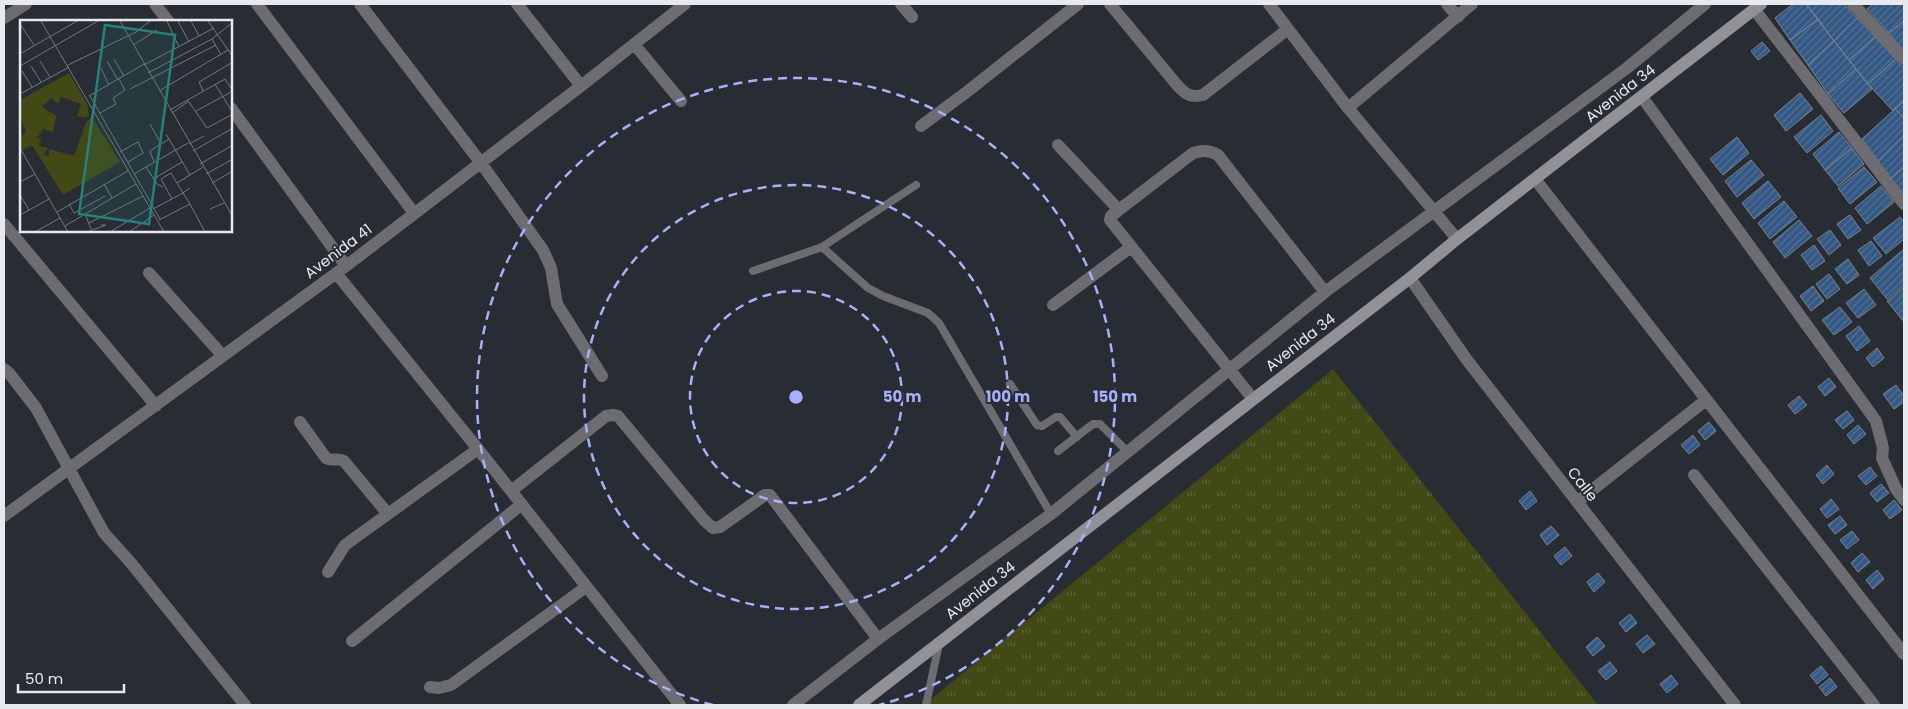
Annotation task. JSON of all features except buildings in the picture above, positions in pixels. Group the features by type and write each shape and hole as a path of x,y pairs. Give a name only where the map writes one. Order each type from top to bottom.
{"street":[{"path":"4,18 26,4"},
{"path":"155,4 167,20"},
{"path":"256,4 414,213"},
{"path":"360,4 543,250 551,268 557,304 602,376"},
{"path":"517,4 581,86"},
{"name":"Avenida 41","path":"4,516 341,270 686,4"},
{"path":"901,4 912,17"},
{"path":"921,126 1078,4"},
{"path":"1110,4 1186,94 1194,97 1203,94 1288,29"},
{"path":"1269,4 1348,108 1456,240"},
{"path":"1448,4 1458,17"},
{"path":"1348,108 1472,4"},
{"path":"793,705 878,639 1051,514 1325,292 1432,211 1628,68 1706,4"},
{"path":"1853,4 1904,59"},
{"path":"1757,7 1904,204"},
{"name":"Avenida 34","path":"859,705 1757,7"},
{"path":"634,44 681,101"},
{"path":"1642,96 1876,421 1883,448 1882,458 1896,489 1904,500"},
{"path":"232,109 341,270 511,492 680,705"},
{"path":"1058,145 1118,209"},
{"path":"1253,399 1131,247 1110,220 1110,216 1193,152 1207,150 1213,152 1218,155 1325,292"},
{"path":"1535,179 1706,400 1900,640 1904,654"},
{"path":"4,224 156,406"},
{"path":"1054,305 1131,247"},
{"path":"149,273 223,356"},
{"name":"Calle","path":"1410,278 1467,360 1735,705"},
{"path":"4,369 36,408 104,533 131,563 245,705"},
{"path":"1577,502 1706,400"},
{"path":"511,492 606,416 618,416 704,520 713,528 720,527 764,495 770,495 878,639"},
{"path":"300,422 326,458 344,461 388,514"},
{"path":"328,572 345,545 478,449"},
{"path":"1694,475 1874,705"},
{"path":"352,641 522,504"},
{"path":"430,687 440,688 451,685 586,587"}],"lane":[{"path":"753,271 822,247 916,185"},
{"path":"822,247 868,288 882,296 928,313 939,323 1051,514"},
{"path":"1010,384 1037,425 1042,426 1056,417 1060,417 1077,437"},
{"path":"1058,452 1093,424 1097,423 1128,452"},
{"path":"926,705 939,644"}],"green space":[{"path":"1333,369 1598,705 924,705"}]}
